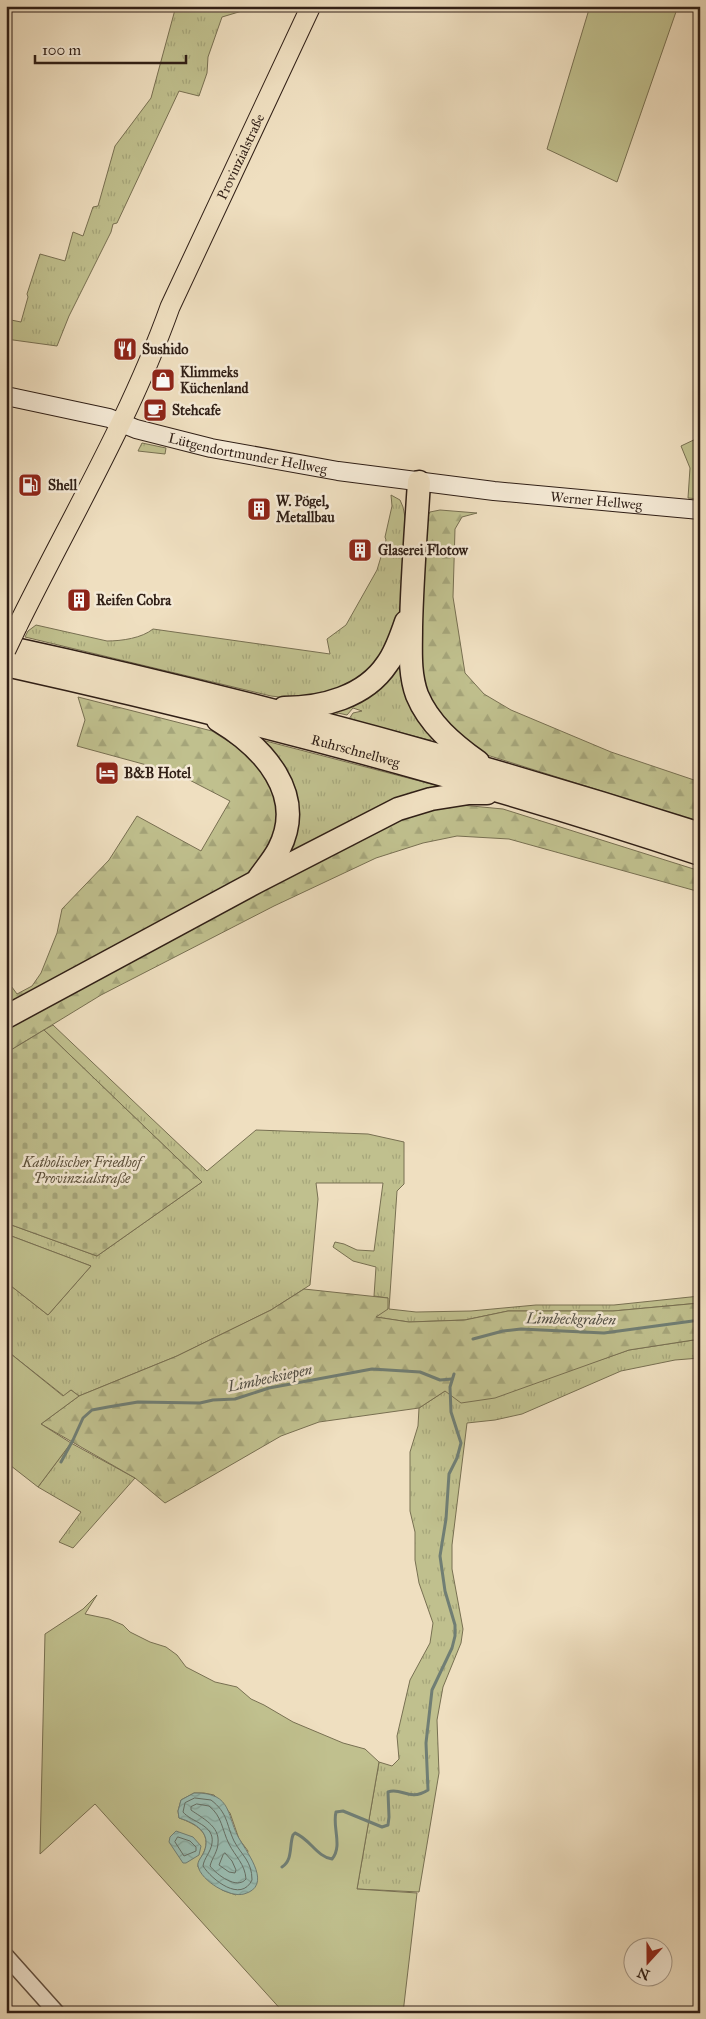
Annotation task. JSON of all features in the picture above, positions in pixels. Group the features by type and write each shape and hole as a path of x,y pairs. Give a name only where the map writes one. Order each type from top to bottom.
{"highway":[{"path":"419,482 412,607 412,672 421,704 437,726 461,750 487,767 509,775"},
{"path":"248,704 264,707 294,708 327,703 349,696 362,689 373,681 388,664 412,607"},
{"name":"Ruhrschnellweg","path":"6,648 248,704 509,775 700,834"},
{"name":"Ruhrschnellweg","path":"6,665 185,706 337,746 525,799 700,854"},
{"path":"185,706 219,720 247,740 267,760 280,782 286,804 286,828 279,848 256,882"},
{"path":"6,1017 256,882 382,817 431,799 469,793 499,794 525,799"}],"main road":[{"name":"Provinzialstraße","path":"6,648 108,449 115,420 156,344 170,308 311,6"},
{"name":"Lütgendortmunder Hellweg","path":"6,396 115,420 136,429 211,448 338,471 494,491"},
{"name":"Werner Hellweg","path":"494,491 700,510"}],"street":[{"path":"6,1956 57,2013"}],"green space":[{"path":"176,6 247,6 242,11 222,17 208,57 207,73 199,96 179,91 117,223 113,224 111,232 69,316 57,346 6,339 6,319 21,322 28,297 27,294 40,254 65,261 73,232 83,236 93,207 98,206 115,146 151,98"},
{"path":"590,6 678,6 617,182 547,149"},
{"path":"700,437 700,499 688,498 690,468 681,446"},
{"path":"142,443 166,448 165,454 138,451"},
{"path":"391,495 400,500 407,527 403,602 391,646 355,687 296,699 271,696 25,637 28,631 36,625 107,641 132,638 143,635 153,629 330,654 327,639 346,625 377,570 386,540 385,537 392,506"},
{"path":"440,510 477,513 462,517 455,529 453,597 465,673 484,694 511,710 611,752 700,782 700,822 487,755 463,741 440,722 417,672 427,517 430,512"},
{"path":"400,654 438,736 429,740 349,719 353,713 362,711 353,708 347,715 338,713 335,715 311,708"},
{"path":"78,697 212,731 251,756 274,783 280,827 254,871 427,809 461,805 503,809 700,871 700,892 509,839 457,836 423,843 376,858 274,906 101,995 6,1053 6,979 17,994 32,986 41,973 57,933 62,909 109,860 137,816 201,851 230,801 176,773 77,746 85,720"},
{"path":"258,739 458,791 278,865"},
{"path":"53,1025 207,1171 256,1130 368,1134 404,1142 404,1184 397,1191 389,1309 416,1312 471,1311 536,1305 614,1305 700,1296 700,1303 613,1311 508,1311 465,1320 409,1322 375,1317 388,1298 374,1296 376,1267 353,1261 333,1247 335,1242 357,1250 374,1251 383,1183 316,1183 318,1199 310,1285 271,1310 177,1356 79,1396 71,1390 64,1396 6,1350 6,1282 48,1315 91,1266 6,1234 6,1223 97,1256 202,1182 44,1030"},
{"name":"Katholischer Friedhof Provinzialstraße","path":"44,1030 202,1182 97,1256 6,1223 6,1053"},
{"path":"6,1234 91,1266 48,1315 6,1282"},
{"path":"304,1289 388,1298 388,1309 376,1317 409,1322 465,1320 508,1311 613,1311 700,1303 700,1339 629,1350 495,1398 461,1403 445,1391 419,1408 319,1422 281,1436 165,1503 135,1478 41,1424 79,1396 177,1356 271,1310"},
{"path":"700,1339 700,1358 675,1360 621,1371 522,1414 495,1420 467,1423 452,1545 452,1569 463,1629 461,1643 443,1687 437,1720 439,1773 419,1892 357,1889 379,1762 392,1766 399,1759 397,1736 410,1680 430,1643 433,1623 419,1583 415,1560 415,1532 410,1511 410,1452 418,1426 419,1408 445,1391 591,1363 629,1350"},
{"path":"6,1350 63,1396 71,1390 79,1396 41,1424 71,1443 38,1487 6,1462"},
{"path":"71,1443 135,1478 73,1548 59,1542 81,1512 38,1487"},
{"path":"97,1595 85,1614 109,1619 123,1625 130,1632 150,1642 166,1647 177,1655 186,1667 215,1682 237,1687 251,1699 293,1722 343,1743 365,1749 379,1762 357,1889 417,1893 403,2013 284,2013 95,1804 40,1854 45,1634 83,1609","holes":["194,1793 214,1795 230,1813 239,1839 248,1851 236,1895 222,1890 198,1867 206,1845 204,1834 196,1826 179,1818 178,1811 181,1800"]}],"water":[{"path":"194,1793 216,1797 227,1808 236,1832 256,1869 257,1884 252,1890 238,1895 224,1891 210,1883 200,1872 198,1864 204,1852 206,1839 201,1830 196,1826 179,1818 178,1811 181,1800"},
{"path":"176,1831 193,1837 201,1846 199,1855 186,1863 183,1863 169,1842 170,1837"}],"waterway":[{"name":"Limbeckgraben","path":"473,1339 503,1331 521,1329 604,1333 700,1320"},
{"name":"Limbecksiepen","path":"61,1462 83,1418 92,1410 138,1402 200,1403 213,1400 235,1399 269,1388 372,1369 420,1372 440,1380 452,1379"},
{"name":"Limbeckgraben","path":"282,1867 288,1861 295,1833 305,1839 322,1855 332,1859 337,1848 336,1812 343,1811 382,1827 388,1825 388,1792 397,1791 416,1795 428,1790 426,1743 432,1690 452,1648 455,1636 455,1625 445,1591 440,1556 446,1519 449,1474 457,1458 461,1443 451,1412 450,1387 454,1374"}],"place":[{"name":"Sushido","path":"125,349"},
{"name":"Klimmeks Küchenland","path":"163,380"},
{"name":"Stehcafe","path":"155,410"},
{"name":"Shell","path":"30,485"},
{"name":"W. Pögel, Metallbau","path":"259,509"},
{"name":"Glaserei Flotow","path":"360,550"},
{"name":"Reifen Cobra","path":"79,600"},
{"name":"B&B Hotel","path":"107,773"}]}
